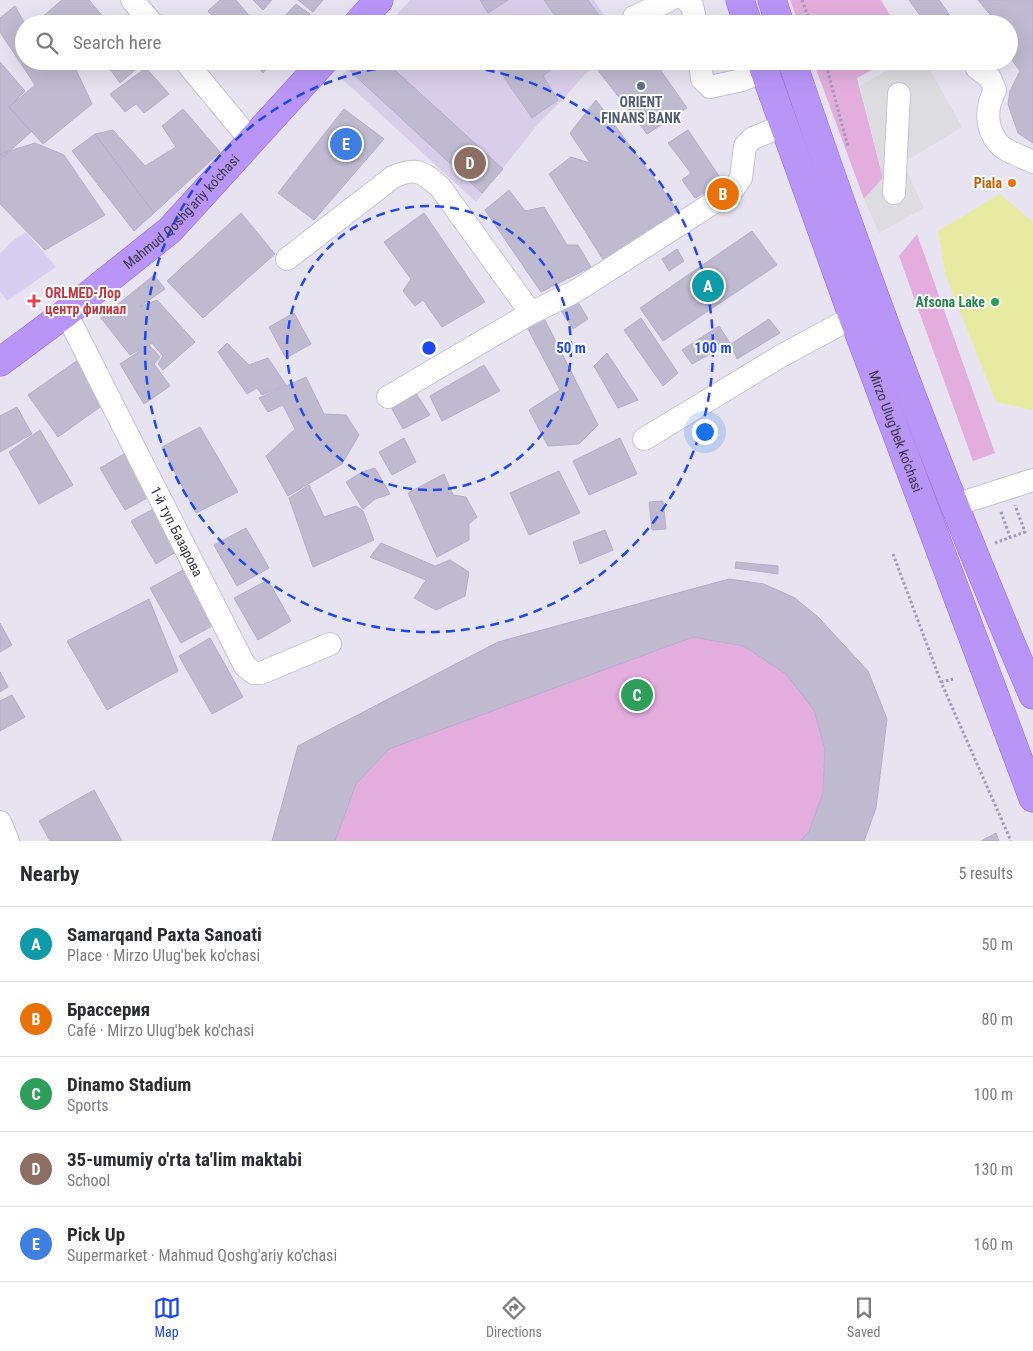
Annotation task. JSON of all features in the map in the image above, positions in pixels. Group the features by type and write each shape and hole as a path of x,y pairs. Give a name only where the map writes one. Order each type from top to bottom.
{"main road":[{"path":"365,15 379,0"},
{"path":"740,0 745,15"},
{"path":"772,0 777,15"},
{"name":"Mahmud Qoshg'ariy ko'chasi","path":"0,362 66,313 170,230 316,70"},
{"name":"Mirzo Ulug'bek ko'chasi","path":"763,70 1033,798"},
{"path":"795,70 842,211 955,505 1030,680"}],"street":[{"path":"132,0 145,15"},
{"path":"638,15 670,0"},
{"path":"686,0 692,5 694,15"},
{"path":"192,70 252,142"},
{"path":"701,70 702,79 710,87 742,80 756,70"},
{"path":"980,70 990,78 995,90 990,100 987,120 998,144 1033,162"},
{"path":"894,194 899,94"},
{"path":"388,397 530,314 576,291 619,265 734,188 741,178 745,146 753,138 783,126"},
{"path":"287,260 393,177 409,171 424,174 440,187 530,314"},
{"name":"1-й туп.Базарова","path":"66,313 245,666 254,673 261,673 330,644"},
{"path":"644,439 781,356 853,316"},
{"path":"955,505 1003,498 1033,480"},
{"path":"0,822 8,841"}],"path":[{"path":"802,0 808,15"},
{"path":"827,70 848,149"},
{"path":"994,543 1025,532 1003,498"},
{"path":"1003,498 1010,537"},
{"path":"893,554 942,682 1011,841"},
{"path":"942,682 953,679"}],"shaded area":[{"path":"410,0 594,0 604,15 397,15"},
{"path":"790,0 881,0 890,15 796,15"},
{"path":"347,70 590,70 538,124 476,202 340,77"},
{"path":"816,70 872,70 857,78 883,178 864,199"},
{"path":"887,70 930,70 962,127 903,163 924,208 879,233 864,199 883,178 860,86"},
{"name":"Afsona Lake","path":"1000,194 1033,222 1033,410 996,402 946,276 938,231"},
{"path":"26,232 56,267 7,301 0,291 0,254 11,242"},
{"path":"917,234 995,453 973,461 899,256"},
{"path":"729,579 776,590 807,608 818,617 876,808 864,841 272,841 298,746 498,642"}],"building":[{"path":"62,0 89,0 102,15 44,15"},
{"path":"220,0 236,0 248,15 211,15 208,11"},
{"path":"253,0 272,0 263,10"},
{"path":"298,0 323,0 313,12"},
{"path":"480,0 508,0 488,13"},
{"path":"544,0 588,0 599,15 555,15"},
{"path":"909,0 939,0 950,15 920,15"},
{"path":"978,0 1033,0 1033,143 1018,133 1008,104 1010,91 1020,71 1018,68 1018,15 990,15"},
{"path":"296,4 310,14 309,15 286,15"},
{"path":"15,6 20,15 15,15 15,55 0,32 0,18"},
{"path":"0,62 25,91 9,107 31,132 3,157 0,153"},
{"path":"25,70 76,70 92,104 43,144 9,107 35,85"},
{"path":"111,70 135,70 120,83"},
{"path":"143,70 148,70 169,94 144,113 136,104 125,112 110,94"},
{"path":"395,70 503,169 482,193 350,71"},
{"path":"499,70 551,70 543,76 558,100 532,118"},
{"name":"ORIENT FINANS BANK","path":"598,70 660,70 687,108 647,134"},
{"path":"596,100 679,212 604,261 549,174 571,157 590,163 570,133"},
{"path":"183,109 220,152 154,213 95,134 113,130 145,166 176,147 162,126"},
{"path":"344,109 384,139 314,220 278,193"},
{"path":"688,130 723,182 695,198 682,180 691,173 668,143"},
{"path":"95,134 154,213 134,231 72,151"},
{"path":"35,143 64,155 105,215 45,250 0,204 0,154"},
{"path":"509,190 525,211 544,207 567,245 578,245 591,267 541,292 485,210"},
{"path":"241,213 275,254 203,318 167,281"},
{"path":"424,213 485,302 442,327 423,300 415,306 403,291 411,279 384,242"},
{"path":"752,231 777,265 663,341 640,308"},
{"path":"677,249 684,261 669,271 662,259"},
{"path":"154,275 165,289 139,307 157,300 195,342 163,370 158,364 163,356 152,343 130,355 101,318"},
{"path":"578,302 588,319 573,329 561,311"},
{"path":"294,313 311,344 286,358 269,327"},
{"path":"543,316 598,425 579,444 548,446 529,410 560,390 527,327"},
{"path":"641,318 678,373 663,386 624,330"},
{"path":"769,319 780,333 737,359 731,344"},
{"path":"719,326 730,343 692,364 682,350"},
{"path":"227,343 249,365 268,358 286,385 262,395 257,388 247,394 218,352"},
{"path":"149,345 160,357 154,364 170,386 144,404 120,364"},
{"path":"607,353 638,400 618,408 594,366"},
{"path":"78,360 107,402 58,437 28,395"},
{"path":"484,365 500,391 442,421 430,396"},
{"path":"306,377 324,414 346,415 359,435 342,464 288,496 266,456 295,429 283,405 268,412 259,398"},
{"path":"415,392 430,415 403,429 390,405"},
{"path":"17,407 32,434 0,452 0,416"},
{"path":"200,427 238,492 196,513 162,447"},
{"path":"40,430 73,485 39,504 9,452"},
{"path":"404,438 416,462 392,475 379,452"},
{"path":"620,438 637,474 589,495 573,461"},
{"path":"124,454 149,497 125,510 100,468"},
{"path":"375,468 390,494 375,499 363,509 346,482 362,472"},
{"path":"559,471 580,513 529,535 510,493"},
{"path":"444,474 453,495 466,497 477,517 469,524 469,540 437,557 408,493"},
{"path":"309,485 324,517 356,506 363,511 374,540 313,567 289,498"},
{"path":"663,501 666,529 652,530 649,502"},
{"path":"155,508 179,550 156,564 131,521"},
{"path":"246,528 269,568 237,586 214,545"},
{"path":"605,530 613,550 580,564 573,542"},
{"path":"381,543 435,566 450,560 469,572 465,596 436,610 414,598 426,580 370,557"},
{"path":"736,562 778,566 778,574 735,568"},
{"path":"183,570 214,625 181,643 150,588"},
{"path":"729,579 764,584 795,598 818,617 868,671 887,719 876,808 864,841 800,841 809,832 823,793 825,749 814,710 786,674 744,646 693,637 389,749 356,784 335,841 272,841 298,746 498,642"},
{"path":"268,580 291,621 258,640 234,598"},
{"path":"149,599 178,671 107,710 67,641"},
{"path":"0,623 12,645 0,652"},
{"path":"210,638 243,697 212,714 179,656"},
{"path":"0,672 8,687 0,692"},
{"path":"12,695 25,717 0,731 0,701"},
{"path":"94,790 122,841 50,841 39,821"},
{"path":"996,833 999,841 981,841"}],"place":[{"name":"ORIENT FINANS BANK","path":"641,86"},
{"name":"Pick Up","path":"346,144"},
{"name":"35-umumiy o'rta ta'lim maktabi","path":"470,163"},
{"name":"Piala","path":"1012,183"},
{"name":"Брассерия","path":"723,194"},
{"name":"Samarqand Paxta Sanoati","path":"708,286"},
{"name":"ORLMED-Лор центр филиал","path":"34,301"},
{"name":"Afsona Lake","path":"995,302"},
{"name":"Dinamo Stadium","path":"637,695"}]}
